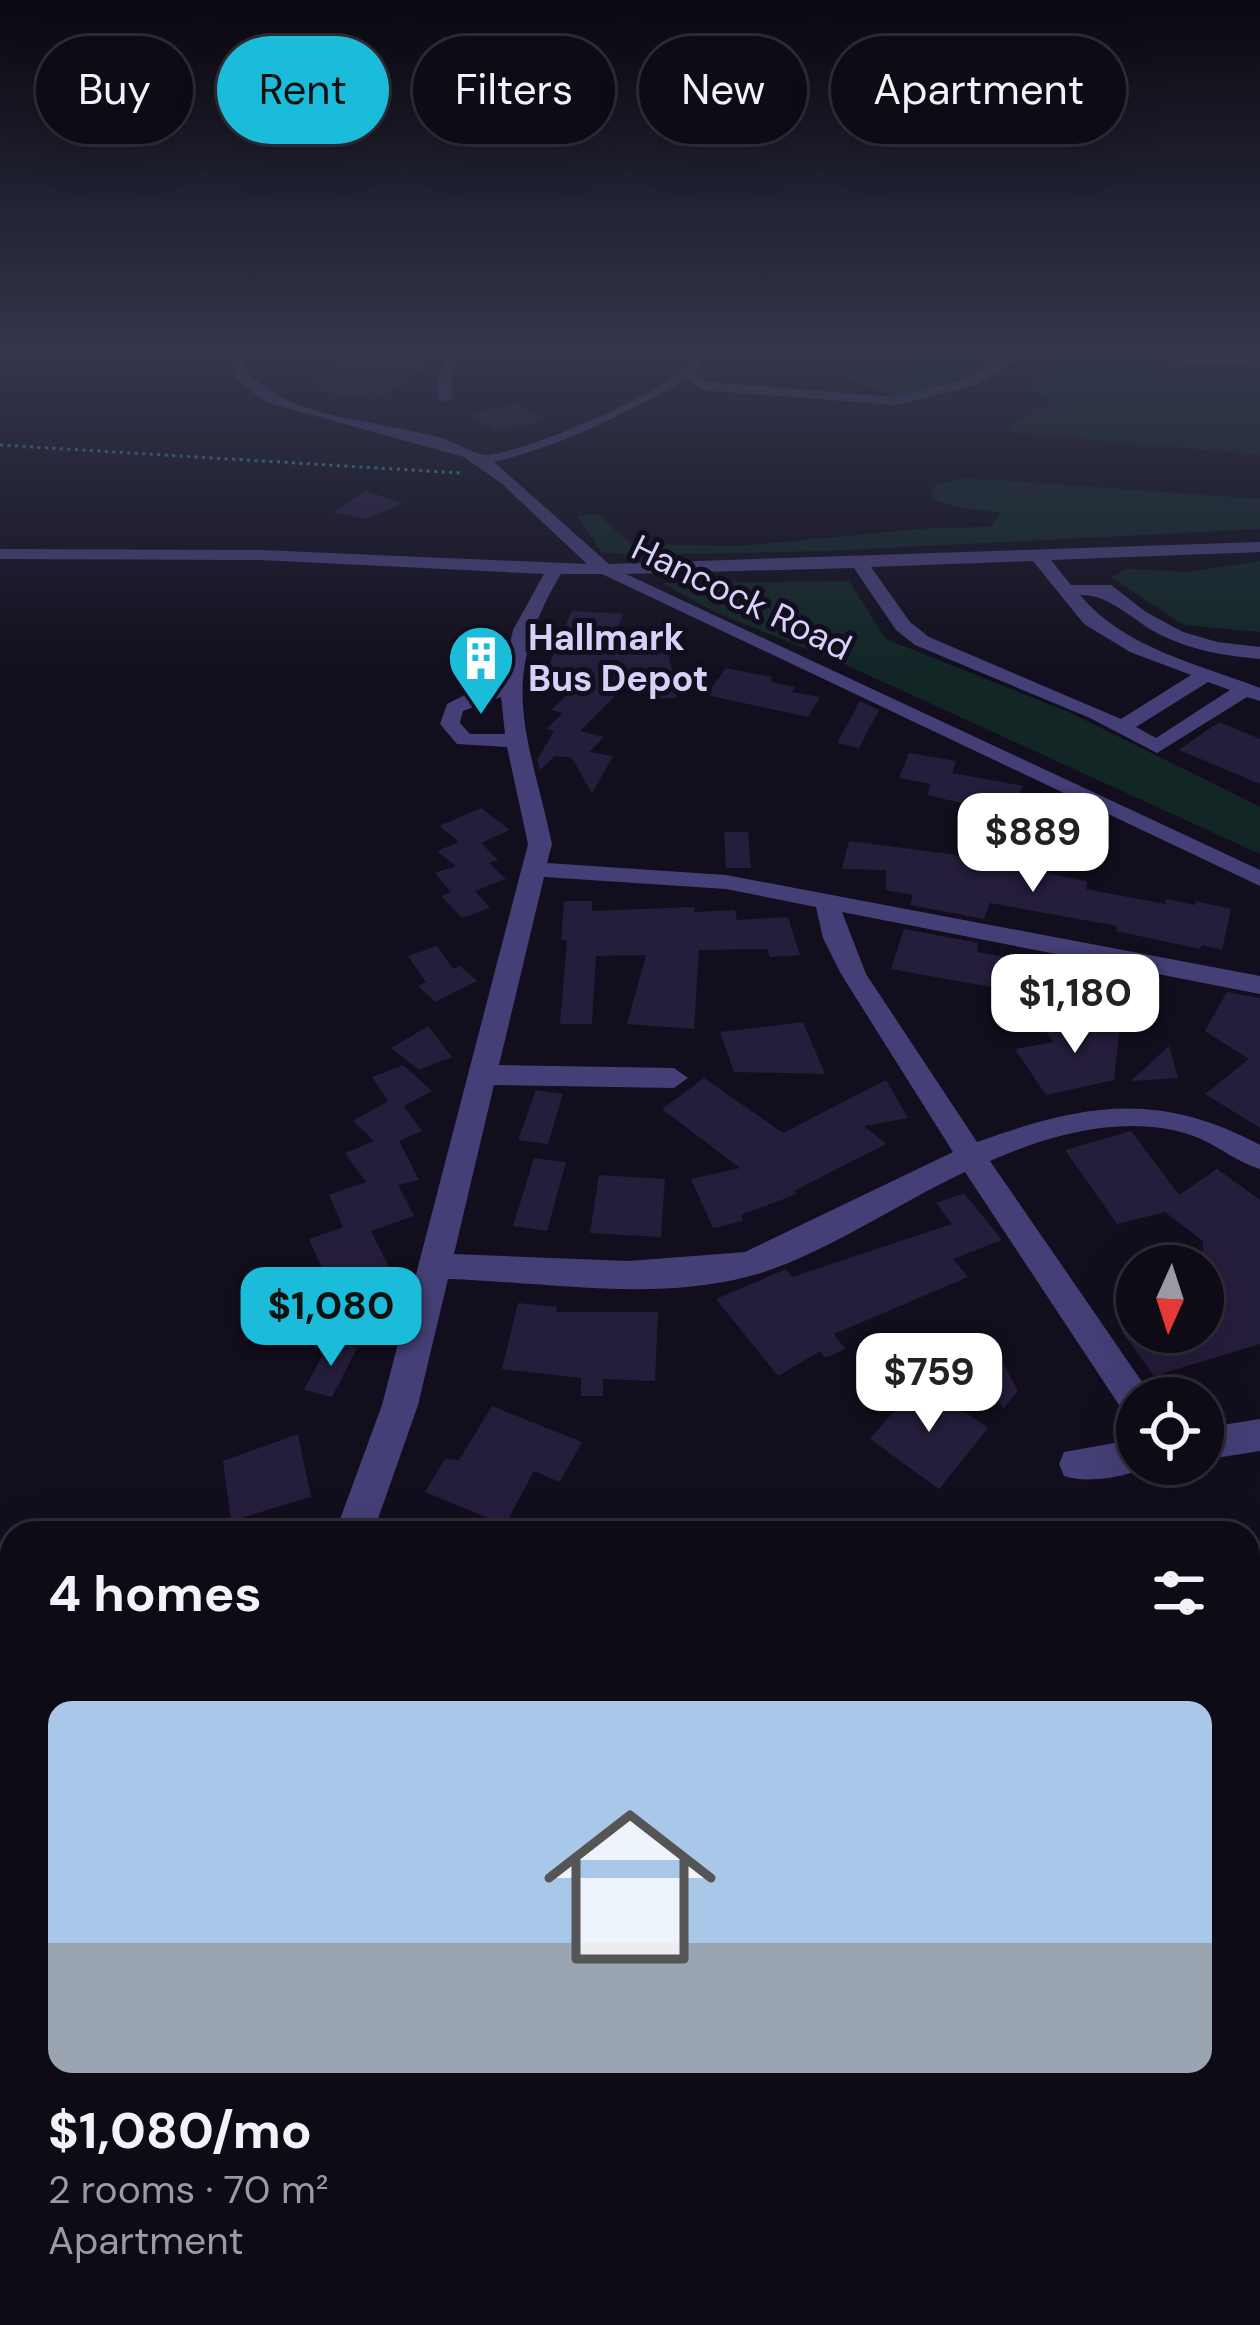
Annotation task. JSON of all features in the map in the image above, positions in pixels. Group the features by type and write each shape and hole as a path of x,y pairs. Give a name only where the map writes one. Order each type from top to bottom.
{"street":[{"name":"Hancock Road","path":"473,458 524,492 608,569 699,618 1260,879"},
{"path":"481,461 495,458"},
{"path":"358,1521 400,1405 537,869 540,844 512,689 514,652 549,569 572,559 578,546"},
{"path":"0,554 260,556 608,569 861,565 1260,547"},
{"path":"1040,556 1091,620 1137,648 1252,692"},
{"path":"861,565 903,626 922,641 1157,747 1252,692"},
{"path":"1064,590 1105,589 1136,618 1188,643 1260,653"},
{"path":"1168,659 1188,643"},
{"path":"1121,728 1207,674"},
{"path":"512,689 465,701 454,708 450,724 464,740 519,741"},
{"path":"537,869 726,882 1260,986"},
{"path":"828,901 833,930 855,972 969,1156 1120,1377"},
{"path":"481,1075 674,1078"},
{"path":"435,1267 534,1267 648,1276 750,1264 969,1156 1098,1117 1146,1114 1191,1120 1260,1158"},
{"path":"1224,1441 1260,1436"},
{"path":"1077,1464 1116,1458"}],"path":[{"path":"200,458 465,474"}],"green space":[{"path":"967,478 1260,499 1260,529 827,551 633,555 602,552 577,516 597,514 631,544 740,546 990,527 1001,513 930,498 935,485"},
{"path":"1260,561 1260,632 1183,625 1111,577 1127,569 1188,572"},
{"path":"849,581 886,639 1071,713 1260,807 1260,854 846,665 717,613 662,583"}],"building":[{"path":"366,491 403,503 366,519 333,512"},
{"path":"572,611 623,614 615,637 668,651 677,698 653,699 652,689 621,690 580,731 604,737 589,752 613,756 592,794 572,758 555,756 540,770 537,760 554,731 546,729 563,713 551,710 569,693 546,691 554,672 546,671"},
{"path":"726,668 772,677 771,682 795,687 792,692 820,697 808,717 706,695"},
{"path":"860,701 879,710 859,748 837,743"},
{"path":"1219,722 1260,739 1260,784 1179,750"},
{"path":"909,753 956,761 952,773 1023,786 1008,814 927,795 931,784 899,778"},
{"path":"481,808 510,830 481,843 498,860 489,863 506,879 475,891 490,908 462,918 441,896 451,892 435,873 456,866 437,851 459,842 439,826"},
{"path":"724,832 748,832 751,868 726,868"},
{"path":"849,841 950,854 1087,881 1086,889 1165,904 1166,899 1195,905 1196,901 1231,909 1222,950 990,903 984,919 910,905 913,895 886,890 886,870 842,869"},
{"path":"564,901 592,901 592,911 694,907 694,912 735,910 737,920 788,917 800,955 770,957 767,949 699,950 694,1029 627,1024 646,955 596,956 592,1024 560,1024 567,940 561,940"},
{"path":"904,929 978,943 977,952 1058,967 1060,960 1126,977 1122,1011 891,969"},
{"path":"437,946 453,969 460,966 477,981 435,1002 418,986 426,982 408,956"},
{"path":"1227,992 1260,998 1260,1128 1205,1094 1249,1059 1205,1031"},
{"path":"1121,1016 1114,1080 1046,1095 1015,1049 1054,1042 1046,1032"},
{"path":"803,1022 825,1074 734,1072 720,1032"},
{"path":"428,1026 452,1057 419,1070 391,1048"},
{"path":"1169,1046 1178,1078 1131,1081"},
{"path":"403,1065 432,1091 404,1106 422,1131 399,1141 419,1180 398,1185 414,1216 371,1231 391,1271 333,1293 309,1239 343,1227 329,1195 366,1182 345,1153 374,1141 353,1121 388,1101 372,1077"},
{"path":"704,1078 783,1133 886,1080 908,1118 864,1126 886,1144 794,1191 797,1194 741,1215 743,1221 713,1228 691,1179 740,1168 662,1109"},
{"path":"536,1090 563,1094 548,1144 518,1140"},
{"path":"1131,1131 1179,1195 1217,1169 1260,1200 1260,1344 1154,1376 1137,1353 1224,1353 1224,1245 1203,1245 1165,1212 1117,1224 1065,1150"},
{"path":"534,1158 566,1162 547,1231 513,1226"},
{"path":"599,1175 665,1179 661,1237 590,1233"},
{"path":"964,1193 1002,1240 953,1259 968,1277 834,1334 845,1349 825,1358 820,1351 778,1376 716,1299 786,1269 792,1277 952,1224 936,1203"},
{"path":"518,1303 557,1307 556,1312 658,1312 655,1381 603,1379 603,1396 581,1396 581,1378 502,1369"},
{"path":"990,1338 1018,1391 1003,1409 972,1347"},
{"path":"330,1341 357,1348 332,1397 304,1390"},
{"path":"920,1381 988,1428 939,1489 870,1439"},
{"path":"492,1406 582,1442 560,1482 534,1471 507,1521 495,1521 425,1492 445,1459 459,1460"},
{"path":"298,1434 311,1497 231,1521 223,1461"}],"place":[{"name":"Hallmark Bus Depot","path":"481,717"}]}
